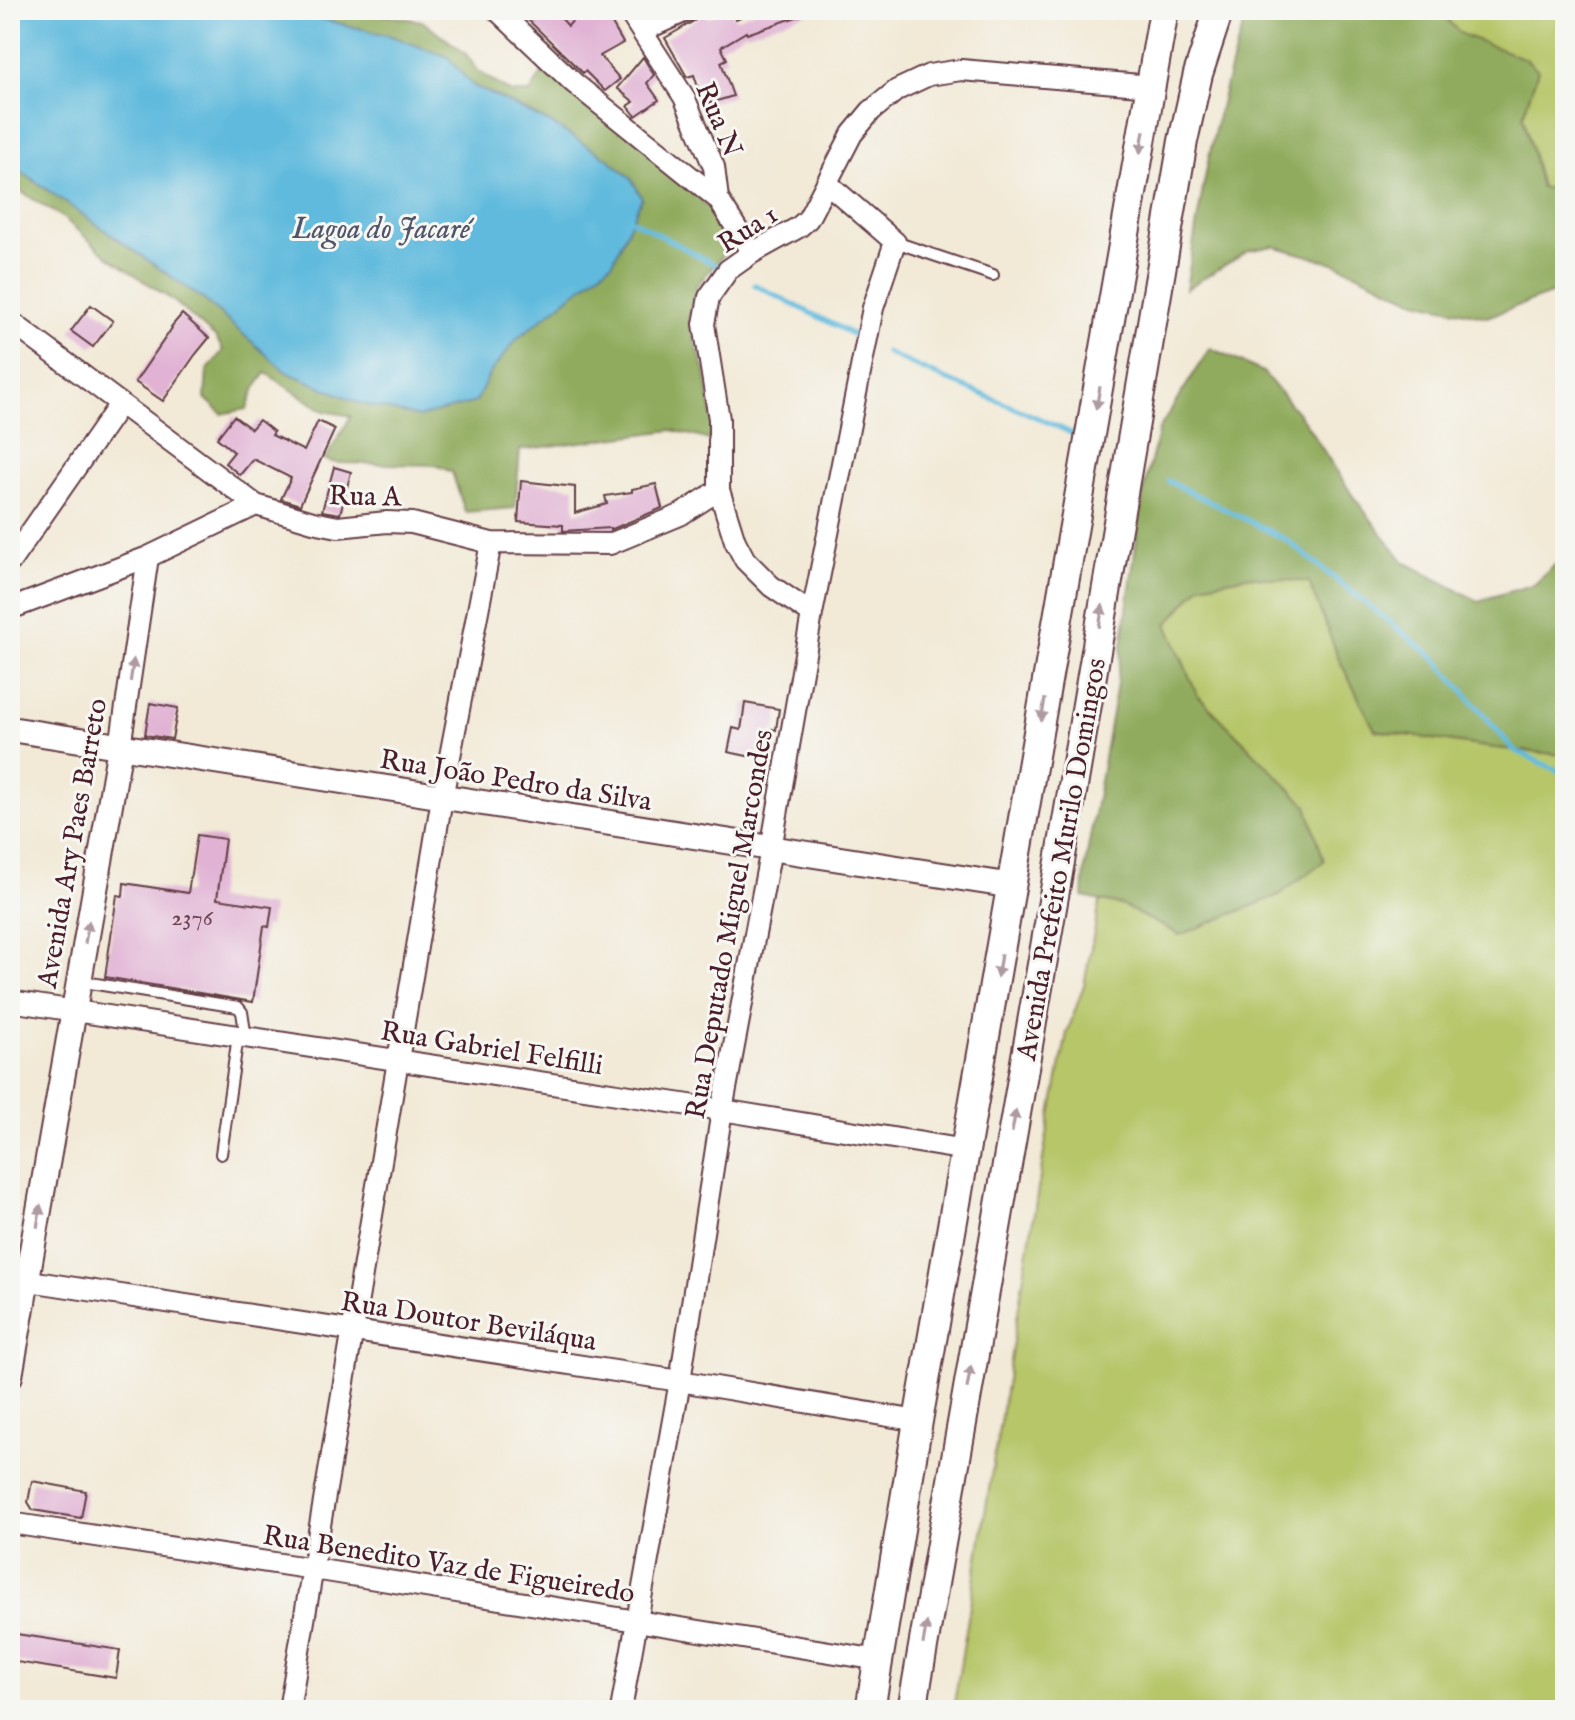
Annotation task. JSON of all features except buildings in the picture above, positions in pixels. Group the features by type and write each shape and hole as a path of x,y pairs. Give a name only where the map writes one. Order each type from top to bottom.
{"main road":[{"name":"Avenida Prefeito Murilo Domingos","path":"870,1710 1164,10"},
{"name":"Avenida Prefeito Murilo Domingos","path":"912,1710 1183,141 1198,74 1219,10"}],"street":[{"path":"497,10 574,83 718,199"},
{"name":"Rua N","path":"628,10 684,97 714,167 718,199 752,253"},
{"path":"642,31 688,10"},
{"name":"Rua 1","path":"812,614 771,586 745,560 735,541 719,490 719,419 704,324 709,297 728,270 808,219 852,134 871,111 897,90 929,75 961,70 1152,86"},
{"path":"827,183 895,242"},
{"name":"Rua Deputado Miguel Marcondes","path":"621,1710 680,1381 722,1110 812,614 873,308 895,242"},
{"name":"Rua A","path":"10,321 256,505 313,522 338,527 412,523 491,543 610,544 680,515 719,490"},
{"path":"10,562 120,404"},
{"path":"10,609 148,557 256,505"},
{"path":"289,1710 442,798 491,543"},
{"name":"Avenida Ary Paes Barreto","path":"10,1376 19,1280 73,1011 120,747 148,557"},
{"name":"Rua João Pedro da Silva","path":"10,729 1013,886"},
{"name":"Rua Gabriel Felfilli","path":"10,1001 966,1150"},
{"name":"Rua Doutor Beviláqua","path":"19,1280 680,1381 918,1421"},
{"name":"Rua Benedito Vaz de Figueiredo","path":"10,1523 879,1660"}],"lane":[{"path":"895,242 993,275"},
{"path":"78,981 238,1007 242,1012 242,1037 221,1154"}],"green space":[{"name":"Lagoa do Jacaré","path":"10,10 355,10 422,21 465,53 479,72 512,93 530,93 542,73 560,80 689,181 705,205 728,218 737,240 696,286 688,321 705,371 713,423 710,440 672,430 520,450 515,508 465,512 452,472 436,465 336,463 325,460 351,416 324,411 266,373 255,388 247,409 222,414 205,398 207,371 223,350 216,338 175,302 109,257 62,217 10,185"},
{"path":"1249,10 1437,10 1461,34 1526,59 1538,70 1523,116 1541,188 1565,188 1565,291 1487,317 1416,301 1337,264 1273,246 1248,251 1186,289 1219,113"},
{"path":"1437,10 1565,10 1565,188 1541,188 1523,116 1538,70 1526,59 1461,34"},
{"path":"1210,348 1263,372 1305,422 1353,496 1404,562 1478,601 1535,584 1565,555 1565,755 1375,730 1339,659 1309,582 1247,576 1201,585 1167,624 1197,695 1307,806 1324,861 1279,895 1180,935 1121,905 1083,897 1085,866 1116,690 1143,493 1159,429"},
{"path":"1247,576 1309,582 1339,659 1375,730 1565,755 1565,1710 953,1710 1046,1140 1067,1033 1084,985 1100,901 1121,905 1180,935 1307,806 1197,695 1167,624 1201,585"}],"water":[{"name":"Lagoa do Jacaré","path":"10,10 304,10 309,16 391,36 448,57 472,85 550,123 607,158 631,178 642,198 613,262 518,338 490,373 476,402 419,417 359,403 286,372 203,299 22,172 10,156"}],"waterway":[{"path":"630,219 723,269"},
{"path":"755,285 858,337"},
{"path":"886,352 1079,437"},
{"path":"1168,481 1285,539 1436,659 1514,750 1565,774"}]}
